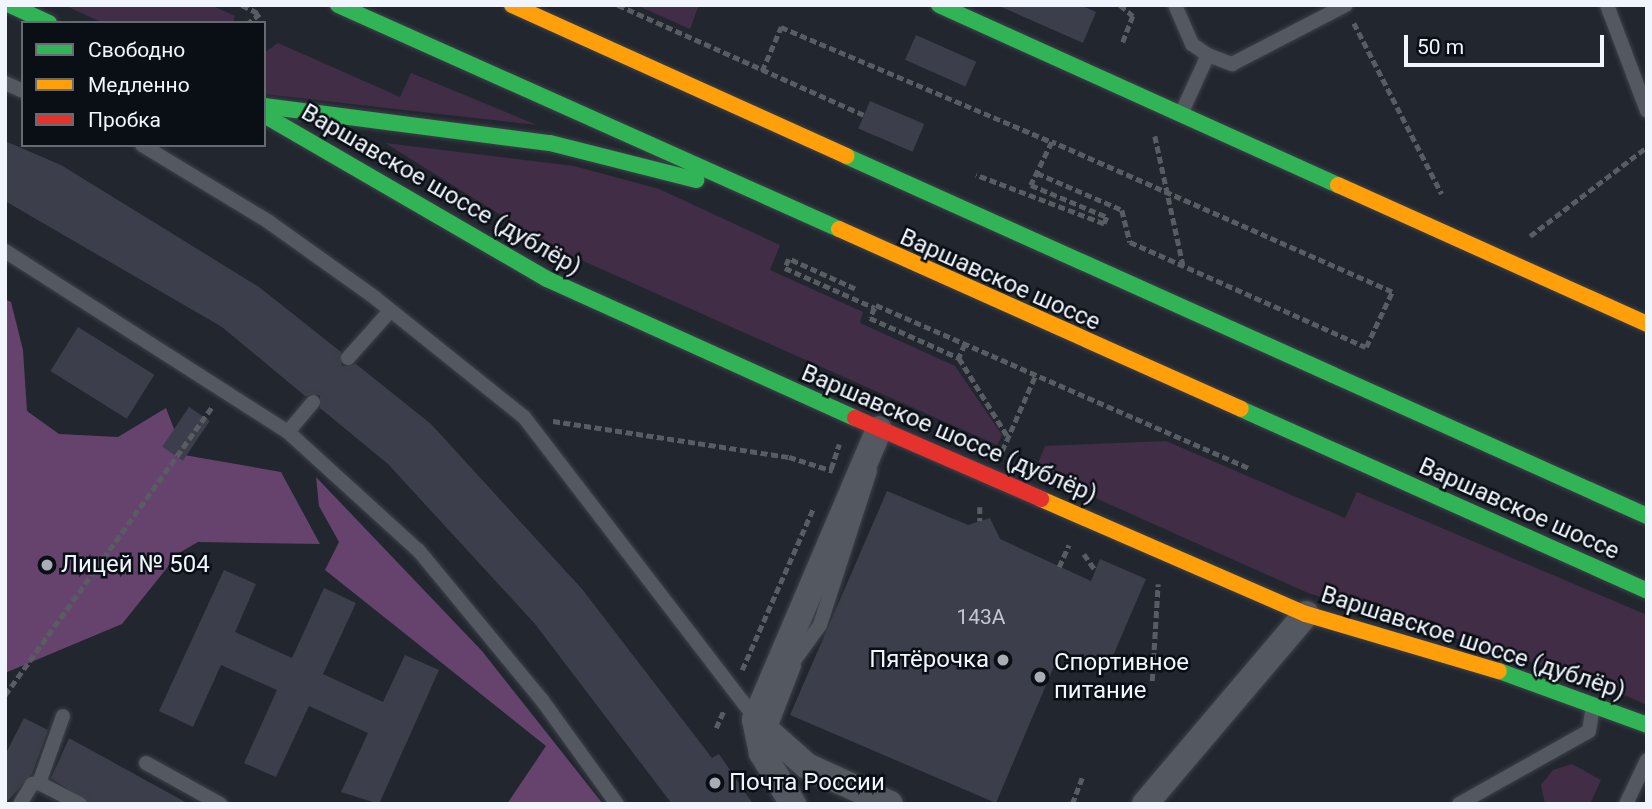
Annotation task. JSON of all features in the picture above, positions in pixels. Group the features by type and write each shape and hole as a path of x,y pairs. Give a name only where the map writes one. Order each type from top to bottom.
{"main road":[{"path":"10,5 45,21"},
{"name":"Варшавское шоссе","path":"338,5 1647,591"},
{"name":"Варшавское шоссе","path":"512,5 1647,516"},
{"path":"939,5 1647,324"},
{"path":"266,106 550,143 645,164 791,210"},
{"name":"Варшавское шоссе (дублёр)","path":"266,116 547,279 875,440 991,477 1306,614 1594,702 1647,725"}],"street":[{"path":"793,804 762,736 875,440"},
{"path":"1145,804 1306,614"},
{"path":"762,736 807,766 891,804"}],"lane":[{"path":"1175,5 1192,44 1208,55 1232,64 1346,5"},
{"path":"1607,5 1647,111"},
{"path":"1181,114 1208,55"},
{"path":"5,83 21,90"},
{"path":"145,147 268,222 390,310 524,417 733,691 762,736"},
{"path":"5,251 288,432 419,551 542,700 617,804"},
{"path":"348,358 390,310"},
{"path":"288,432 313,402"},
{"path":"762,736 798,655 830,600 833,575 870,484 875,440"},
{"path":"1460,804 1589,731 1594,702"},
{"path":"39,783 63,716"},
{"path":"1626,804 1647,760"},
{"path":"146,763 220,804"},
{"path":"20,804 32,784 39,783 80,804"}],"path":[{"path":"242,5 260,13 251,21"},
{"path":"618,5 864,115"},
{"path":"1119,5 1133,16 1122,44"},
{"path":"1346,5 1442,194"},
{"path":"762,71 781,27 1166,190 1392,292 1366,346 1130,242 1122,210 1037,173"},
{"path":"1147,98 1183,265"},
{"path":"963,170 1104,224 1107,217 1031,185 1052,142"},
{"path":"1530,236 1647,147"},
{"path":"855,289 789,259 785,268 875,308 870,318 959,358 1008,437"},
{"path":"876,304 1249,468"},
{"path":"959,358 965,344"},
{"path":"991,477 1036,374"},
{"path":"5,695 224,390"},
{"path":"524,417 789,457 858,479"},
{"path":"825,482 841,440"},
{"path":"716,728 820,495"},
{"path":"1059,567 1072,537"},
{"path":"1152,681 1158,572"},
{"path":"1072,804 1082,778"}],"shaded area":[{"path":"64,5 211,5 235,16 234,21 99,21"},
{"path":"636,5 699,5 690,29"},
{"path":"278,43 400,97 411,73 537,125 266,94 266,52"},
{"path":"385,143 574,166 659,189 780,245 770,270 863,312 860,323 955,366 1002,435 997,445 554,248"},
{"path":"5,299 11,302 23,350 27,411 59,434 118,437 166,408 184,455 281,472 320,544 198,542 179,553 122,624 5,673"},
{"path":"1166,441 1345,518 1357,492 1647,615 1647,705 1590,680 1308,593 1035,471 1045,446"},
{"path":"316,477 482,651 603,804 507,804 546,746 325,570 339,542 319,506"},
{"path":"1572,764 1601,780 1590,804 1545,804 1541,785 1553,770"}],"building":[{"path":"997,5 1080,5 1096,12 1083,43"},
{"path":"916,35 976,62 965,87 905,60"},
{"path":"870,101 924,124 913,152 858,129"},
{"path":"5,141 61,165 259,287 341,352 342,366 356,364 431,424 582,589 712,758 719,754 753,804 672,804 535,624 388,464 320,408 320,395 305,396 222,327 5,201"},
{"path":"78,327 154,375 127,419 50,371"},
{"path":"189,407 210,421 183,461 162,447"},
{"path":"887,491 968,525 990,518 1000,539 1091,581 1100,559 1146,579 1106,672 1060,652 996,803 790,715"},
{"path":"224,570 256,584 235,632 292,658 324,588 356,603 323,674 383,702 405,655 439,670 379,804 341,792 368,733 309,706 276,777 244,763 277,690 221,665 193,727 159,711"},
{"path":"24,718 48,730 32,774 5,804 5,755"},
{"path":"69,738 189,804 90,804 51,778"}],"traffic: fast":[{"path":"10,5 45,21"},
{"path":"338,5 839,229"},
{"path":"939,5 1338,185"},
{"path":"266,106 550,143 696,180"},
{"path":"266,116 547,279 855,418"},
{"path":"846,156 1647,516"},
{"path":"1241,409 1647,591"},
{"path":"1499,671 1647,725"}],"traffic: slow":[{"path":"512,5 846,156"},
{"path":"1338,185 1647,324"},
{"path":"839,229 1241,409"},
{"path":"1041,499 1306,614 1499,671"}],"traffic: jam":[{"path":"855,418 1041,499"}],"place":[{"name":"Лицей № 504","path":"47,565"},
{"name":"Пятёрочка","path":"1003,660"},
{"name":"Спортивное питание","path":"1040,677"},
{"name":"Почта России","path":"715,783"}]}
